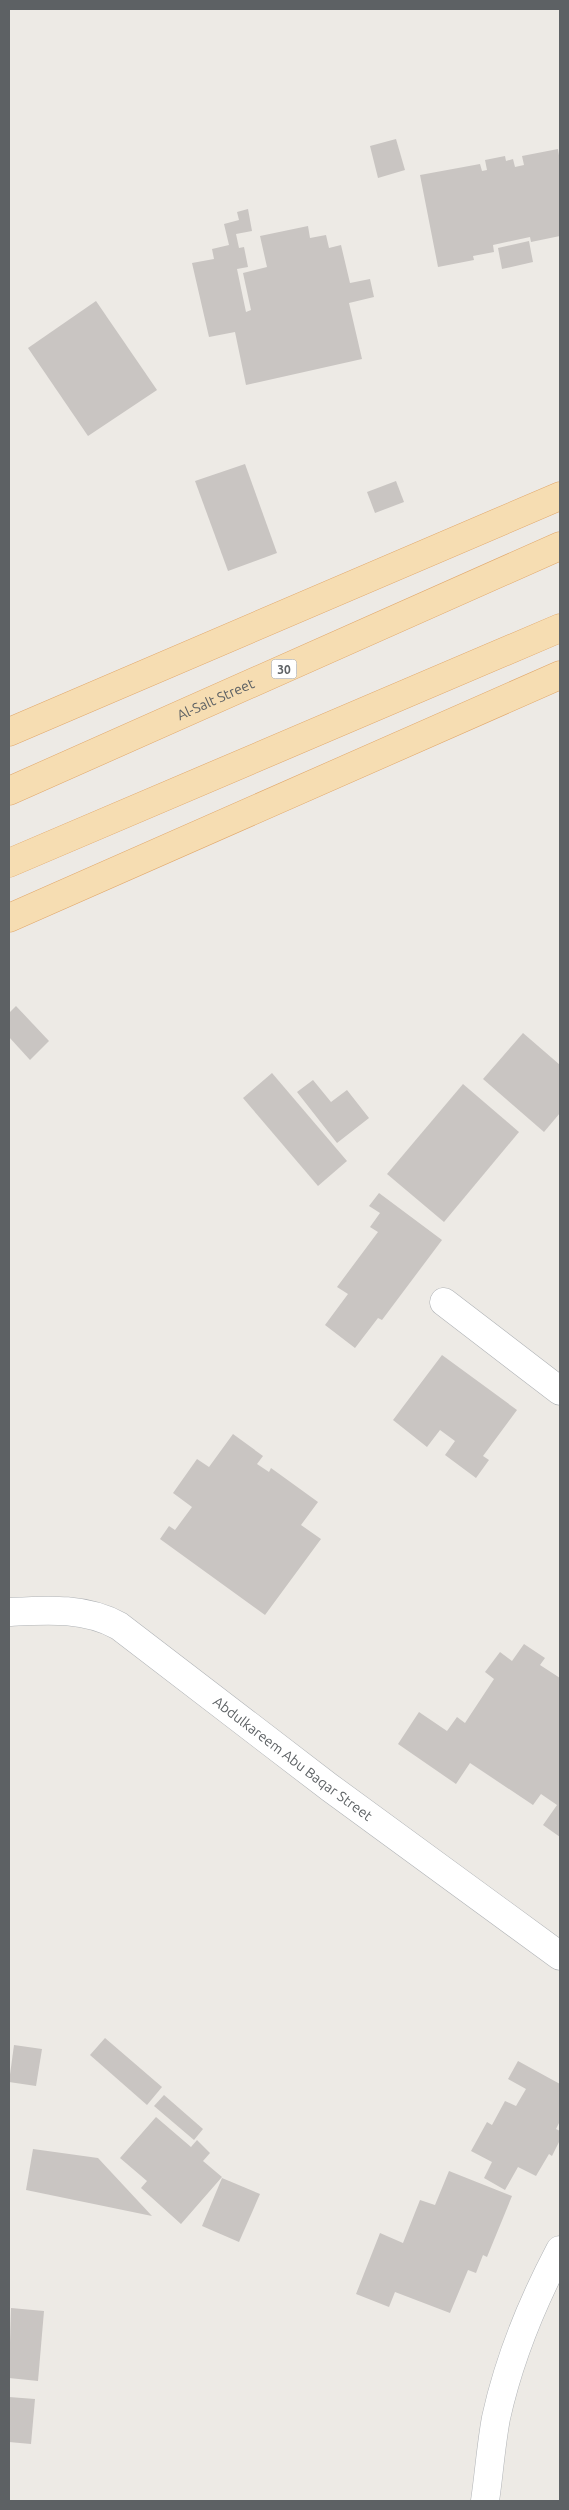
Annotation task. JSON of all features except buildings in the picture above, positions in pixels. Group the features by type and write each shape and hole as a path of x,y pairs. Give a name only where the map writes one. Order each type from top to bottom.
{"main road":[{"path":"9,732 560,496"},
{"name":"Al-Salt Street","path":"9,791 560,546"},
{"path":"9,862 560,628"},
{"path":"9,918 560,674"}],"street":[{"path":"444,1302 560,1392"},
{"name":"Abdulkareem Abu Baqar Street","path":"9,1612 59,1610 104,1618 119,1626 329,1787 560,1956"},
{"path":"485,2501 496,2418 517,2344 544,2280 560,2250"}]}
